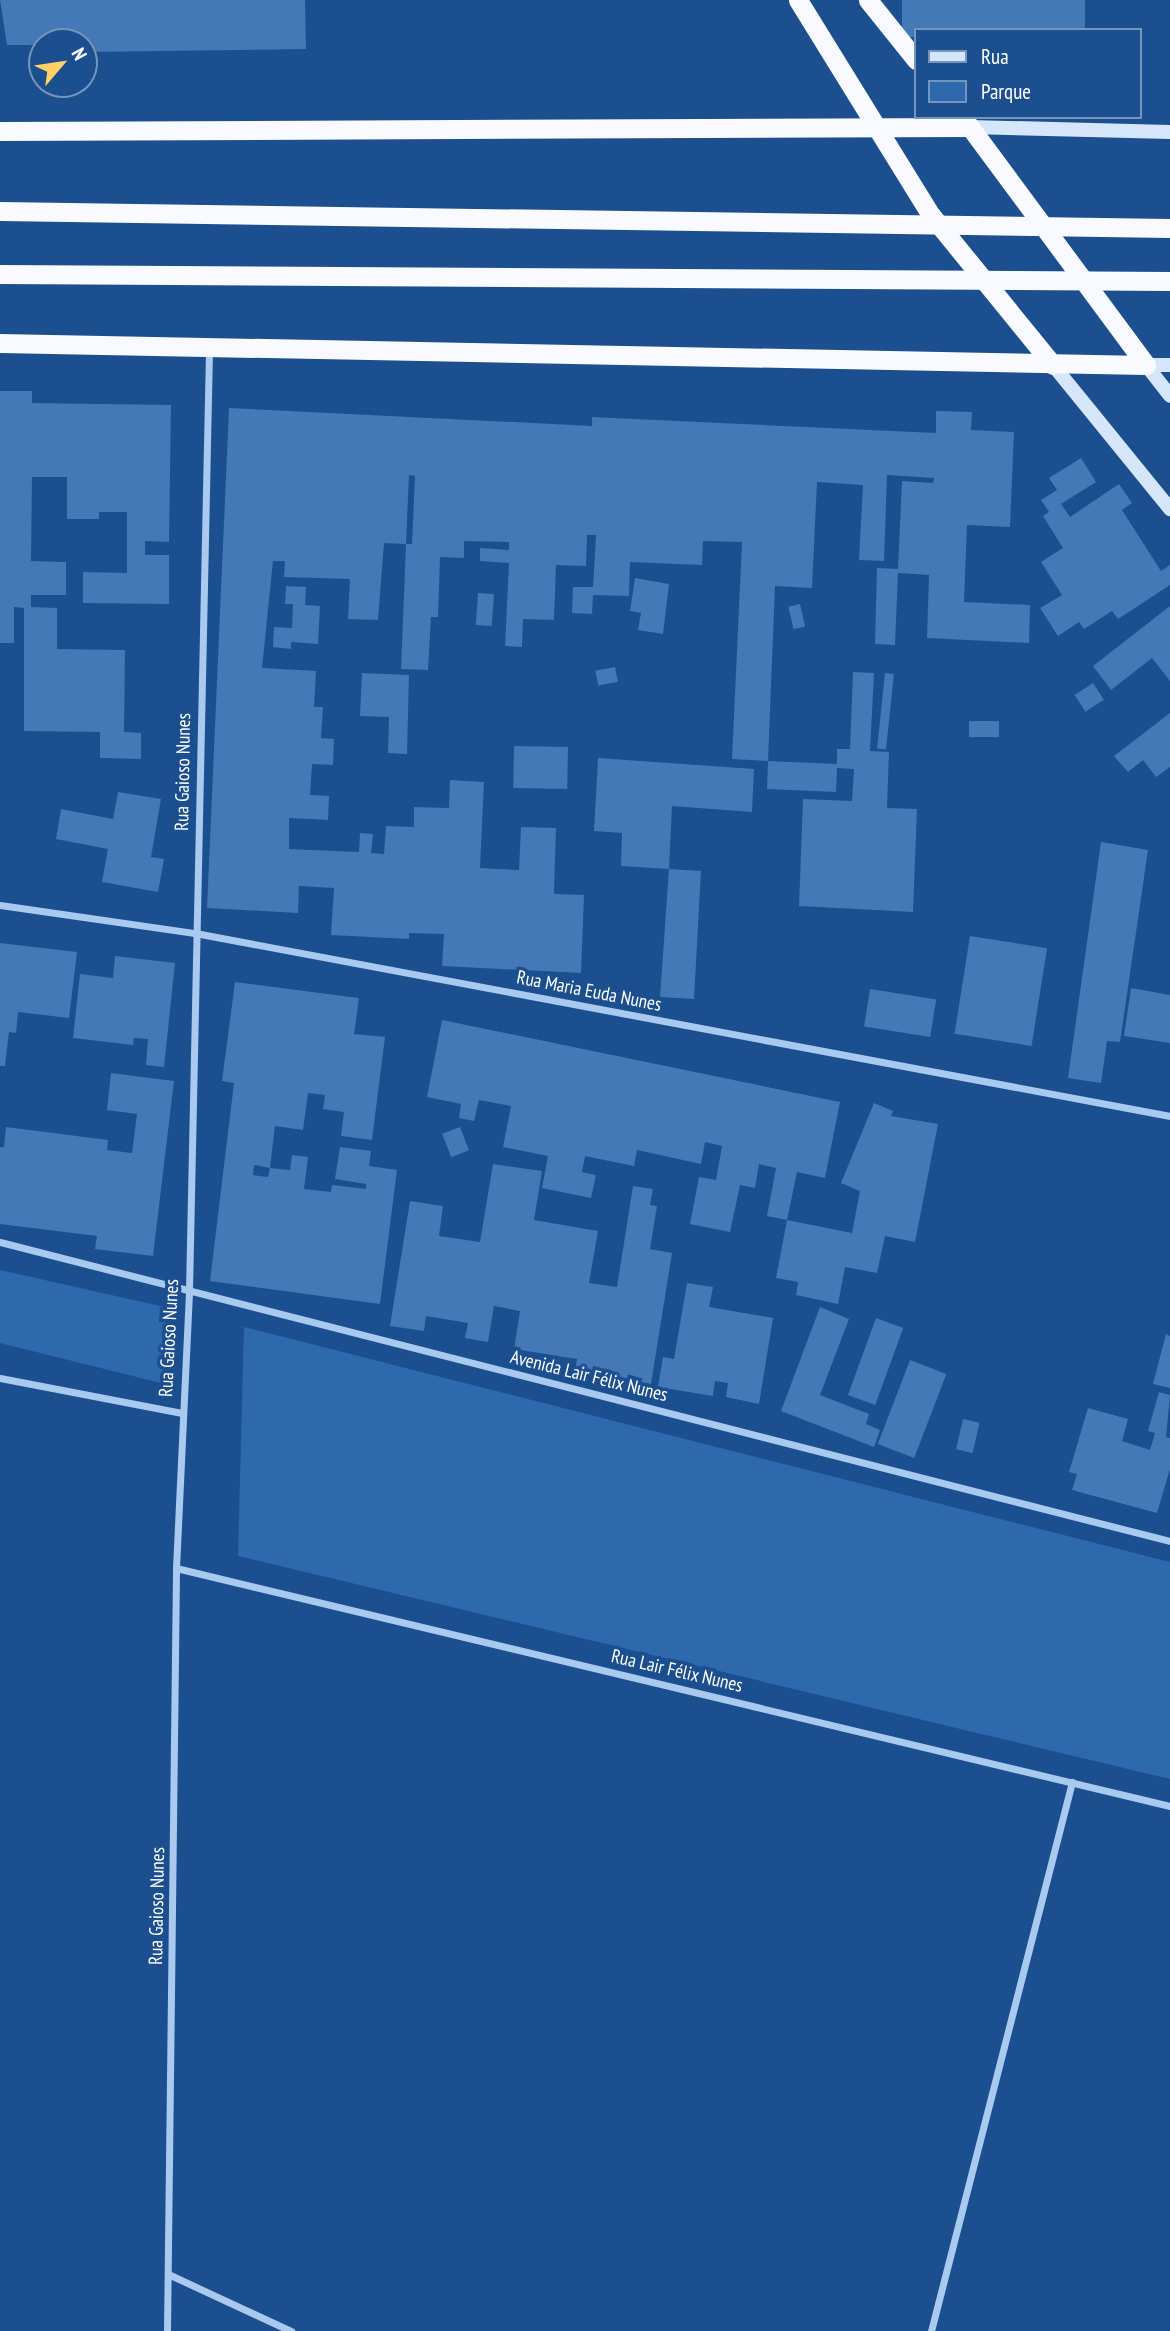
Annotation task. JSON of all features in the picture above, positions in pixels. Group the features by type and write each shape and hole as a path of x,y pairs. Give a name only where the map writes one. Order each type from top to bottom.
{"highway":[{"path":"799,0 931,215 1053,365"},
{"path":"868,0 914,58"},
{"path":"0,131 874,126 966,122 1146,365"},
{"path":"0,211 1170,228"},
{"path":"0,274 1170,281"},
{"path":"0,343 1146,365"}],"main road":[{"path":"966,122 1170,132"},
{"path":"1053,365 1170,509"},
{"path":"1146,365 1170,365"},
{"path":"1146,365 1170,396"}],"street":[{"name":"Rua Gaioso Nunes","path":"167,2331 176,1568 181,1413 189,1290 209,347"},
{"name":"Rua Maria Euda Nunes","path":"0,905 195,933 1170,1116"},
{"name":"Avenida Lair Félix Nunes","path":"0,1242 1170,1541"},
{"path":"0,1378 181,1413"},
{"name":"Rua Lair Félix Nunes","path":"176,1568 1170,1806"},
{"path":"931,2331 1072,1782"},
{"path":"168,2274 291,2331"}],"green space":[{"path":"0,1270 169,1308 165,1384 0,1343"},
{"path":"244,1327 1170,1562 1170,1779 238,1556"}],"building":[{"path":"0,0 305,0 306,49 98,52 98,28 28,28 28,45 7,45"},
{"path":"902,0 1085,0 1085,28 914,28 914,37 902,37"},
{"path":"0,391 32,391 32,403 171,405 169,542 145,541 145,555 169,555 169,604 83,603 83,572 127,573 127,512 99,512 99,519 67,519 67,477 32,477 31,561 66,562 66,595 31,595 31,607 57,608 57,649 125,650 124,732 141,733 141,759 100,758 100,732 24,731 24,608 14,607 14,643 0,643"},
{"path":"229,408 592,426 592,417 936,433 936,411 972,412 971,430 1014,432 1010,527 967,525 964,602 1030,605 1029,643 927,638 929,575 898,573 895,645 875,644 877,568 898,569 902,481 933,483 934,478 887,475 884,561 859,560 863,485 817,482 812,588 775,586 768,761 732,759 742,542 703,541 702,565 630,562 629,596 593,595 592,614 572,613 573,587 593,587 596,535 587,535 586,566 556,565 554,620 523,619 522,647 505,646 509,563 480,561 480,548 509,550 509,542 464,541 464,558 440,557 438,617 431,617 428,670 401,669 406,544 384,543 378,620 348,619 350,579 284,577 285,561 273,561 262,668 316,671 314,707 323,707 321,738 334,739 333,765 312,764 310,795 329,796 328,820 289,818 289,849 359,852 360,833 373,834 371,853 384,854 386,826 414,827 414,807 449,808 450,780 484,782 480,868 519,870 521,827 556,828 554,894 584,895 581,973 442,966 444,934 409,933 409,939 331,935 334,888 299,886 298,913 207,908","holes":["409,475 415,476 412,544 406,544"]},
{"path":"1081,458 1096,482 1061,504 1070,517 1119,484 1132,503 1122,510 1161,571 1170,565 1170,585 1118,619 1112,611 1084,629 1079,622 1058,636 1040,608 1062,595 1041,562 1063,548 1043,516 1049,512 1041,500 1057,490 1049,478"},
{"path":"635,578 669,584 663,634 638,630 641,613 630,611"},
{"path":"286,586 306,587 305,605 320,606 318,644 291,642 291,649 273,647 274,627 292,628 293,604 285,604"},
{"path":"478,593 494,594 492,626 476,625"},
{"path":"800,604 805,626 793,629 788,607"},
{"path":"1170,606 1170,681 1152,658 1111,690 1093,666"},
{"path":"615,667 618,682 598,686 595,671"},
{"path":"853,672 874,673 870,751 889,752 887,808 917,809 913,912 799,906 803,799 852,801 854,769 837,768 836,792 767,789 768,761 837,764 837,749 850,749"},
{"path":"362,673 409,675 407,754 388,753 389,717 360,716"},
{"path":"885,673 894,674 886,750 877,749"},
{"path":"1093,683 1104,700 1085,712 1075,695"},
{"path":"1170,713 1170,767 1156,777 1143,760 1128,772 1114,756"},
{"path":"969,721 999,721 999,737 969,737"},
{"path":"514,746 568,747 567,789 513,788"},
{"path":"598,758 754,769 752,812 672,806 669,869 621,866 622,833 594,831"},
{"path":"118,792 161,799 151,857 164,859 158,892 102,882 108,849 56,839 61,809 113,819"},
{"path":"1101,842 1148,850 1120,1042 1107,1041 1101,1083 1068,1078"},
{"path":"669,869 701,871 694,999 660,997"},
{"path":"970,936 1047,948 1032,1046 955,1034"},
{"path":"0,943 77,952 69,1018 18,1012 16,1033 9,1032 5,1066 0,1066"},
{"path":"115,956 175,963 164,1067 146,1065 148,1039 134,1038 133,1045 73,1038 80,974 113,978"},
{"path":"235,982 359,998 354,1034 385,1037 372,1140 341,1136 344,1112 323,1109 325,1095 308,1093 303,1130 275,1126 270,1168 290,1170 292,1155 308,1157 304,1189 331,1192 332,1185 366,1189 366,1184 335,1179 340,1147 371,1151 369,1166 397,1170 380,1304 210,1281 234,1083 222,1081","holes":["254,1165 270,1168 268,1177 253,1175"]},
{"path":"1131,988 1170,995 1170,1043 1124,1036"},
{"path":"870,989 936,999 930,1037 864,1027"},
{"path":"442,1020 840,1102 825,1178 797,1172 787,1220 767,1216 776,1168 759,1164 755,1188 740,1185 730,1232 690,1224 699,1177 716,1180 722,1146 705,1142 701,1164 637,1150 634,1166 585,1156 582,1172 596,1175 591,1198 542,1188 548,1156 503,1147 511,1106 479,1100 474,1121 459,1118 461,1104 427,1097"},
{"path":"111,1073 174,1081 153,1256 95,1249 97,1236 0,1224 0,1147 4,1147 6,1127 108,1140 107,1150 132,1153 137,1114 107,1110"},
{"path":"874,1103 893,1111 891,1116 938,1124 915,1242 885,1236 877,1273 845,1267 838,1304 796,1295 798,1282 776,1278 787,1220 852,1233 860,1191 841,1183"},
{"path":"460,1127 469,1150 451,1157 442,1134"},
{"path":"493,1164 542,1171 534,1220 598,1231 589,1283 617,1287 633,1186 653,1189 650,1205 657,1206 650,1249 672,1253 651,1384 575,1371 577,1359 514,1349 520,1311 494,1306 488,1342 465,1338 468,1323 426,1316 424,1331 390,1326 410,1201 443,1206 439,1236 480,1242"},
{"path":"687,1283 713,1287 709,1307 773,1318 759,1404 726,1397 728,1383 715,1381 713,1396 658,1387 663,1357 674,1359"},
{"path":"820,1307 849,1319 820,1395 869,1414 866,1424 880,1430 874,1447 781,1411"},
{"path":"876,1318 903,1328 875,1405 848,1395"},
{"path":"1166,1334 1170,1336 1170,1388 1153,1384"},
{"path":"910,1360 946,1374 914,1458 878,1444"},
{"path":"1159,1392 1170,1395 1166,1437 1170,1438 1170,1469 1157,1513 1072,1490 1077,1474 1069,1472 1088,1408 1128,1419 1122,1441 1150,1450 1155,1433 1148,1431"},
{"path":"963,1419 980,1423 973,1453 956,1449"}]}
